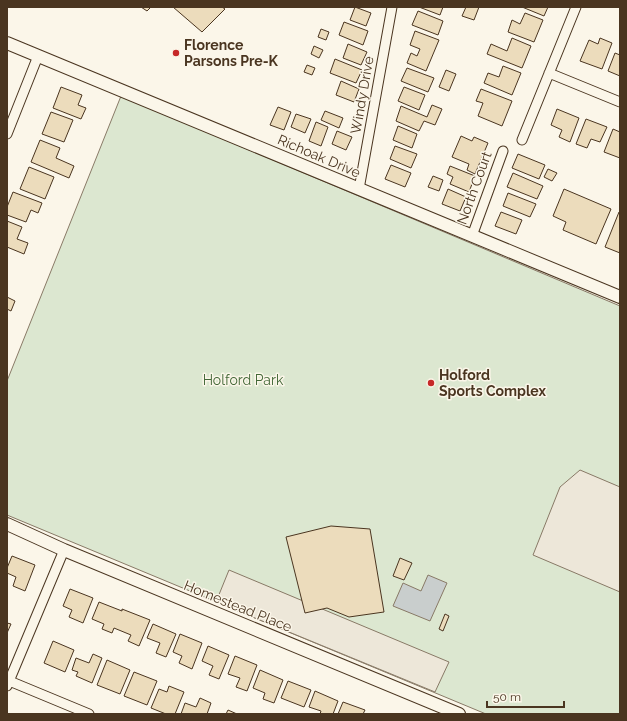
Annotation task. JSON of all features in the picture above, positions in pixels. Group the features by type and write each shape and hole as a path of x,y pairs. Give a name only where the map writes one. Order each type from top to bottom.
{"street":[{"name":"Windy Drive","path":"359,189 392,7"},
{"path":"522,140 576,7"},
{"name":"Richoak Drive","path":"7,43 620,297"},
{"path":"7,134 38,56"},
{"path":"548,73 620,102"},
{"name":"North Court","path":"472,236 503,151"},
{"name":"Homestead Place","path":"7,524 64,550 459,714"},
{"path":"64,550 8,682 89,714"}],"green space":[{"name":"Holford Park","path":"121,96 620,306 620,714 486,714 7,515 7,381"}],"shaded area":[{"path":"580,470 620,487 620,592 533,555 560,487"},
{"path":"229,570 449,662 435,692 216,602"},
{"path":"428,575 447,583 430,621 393,606 403,583 421,591"}],"building":[{"path":"141,7 151,7 147,11"},
{"name":"Florence Parsons Pre-K","path":"173,7 222,7 225,9 202,32"},
{"path":"355,7 371,13 366,26 350,20"},
{"path":"419,7 443,7 440,15"},
{"path":"466,7 479,7 474,20 462,16"},
{"path":"522,7 548,7 544,16"},
{"path":"418,11 443,21 438,35 412,25"},
{"path":"525,13 543,20 534,42 508,32 512,20 520,24"},
{"path":"344,22 368,31 363,45 339,35"},
{"path":"321,29 329,32 326,40 318,37"},
{"path":"415,31 439,40 426,71 407,63 411,53 417,56 420,49 410,45"},
{"path":"512,38 531,46 522,68 487,54 491,44 507,51"},
{"path":"600,38 612,43 602,69 580,61 589,40 598,44"},
{"path":"348,44 367,52 361,65 343,58"},
{"path":"314,46 323,50 319,58 311,54"},
{"path":"615,53 620,55 620,76 608,71"},
{"path":"335,59 362,70 356,83 330,73"},
{"path":"307,65 315,68 312,75 304,72"},
{"path":"503,66 521,73 512,95 484,83 488,73 499,77"},
{"path":"407,68 434,78 428,92 401,81"},
{"path":"446,70 456,74 449,91 439,87"},
{"path":"341,81 359,89 354,102 336,95"},
{"path":"61,87 82,95 78,105 86,108 81,119 53,108"},
{"path":"404,87 425,95 419,110 398,101"},
{"path":"481,89 512,101 502,126 478,116 483,103 476,101"},
{"path":"432,105 442,109 435,125 424,121 419,131 396,121 401,106 427,117"},
{"path":"278,107 291,112 284,130 270,125"},
{"path":"557,109 579,118 570,142 559,137 562,130 551,125"},
{"path":"325,111 343,118 339,128 321,120"},
{"path":"51,112 73,120 64,142 42,134"},
{"path":"296,114 311,119 305,133 291,127"},
{"path":"586,119 607,127 600,142 591,139 587,148 576,144"},
{"path":"316,122 328,127 321,146 309,141"},
{"path":"398,126 417,134 412,148 393,140"},
{"path":"613,129 620,132 620,158 604,152"},
{"path":"337,131 352,137 346,150 332,144"},
{"path":"461,136 472,141 474,137 488,143 475,174 467,170 469,164 452,157"},
{"path":"40,140 60,148 56,158 74,166 69,178 31,162"},
{"path":"395,146 417,154 411,168 390,159"},
{"path":"518,154 545,165 539,179 512,168"},
{"path":"391,165 411,173 405,187 385,179"},
{"path":"450,166 475,176 469,192 450,184 453,177 447,174"},
{"path":"29,167 54,177 45,199 20,189"},
{"path":"548,169 557,173 552,181 544,177"},
{"path":"513,173 543,186 537,199 507,187"},
{"path":"433,176 443,180 439,191 428,187"},
{"path":"448,189 466,197 460,211 442,204"},
{"path":"564,189 611,209 596,244 563,230 566,222 553,216"},
{"path":"13,192 42,203 38,213 31,210 26,222 7,215 7,207"},
{"path":"508,193 536,204 530,217 503,206"},
{"path":"501,212 522,220 516,234 495,226"},
{"path":"620,212 620,253 605,247"},
{"path":"7,221 22,227 17,239 28,243 24,254 7,247"},
{"path":"7,297 15,301 11,311 7,309"},
{"path":"331,526 370,529 384,612 349,617 327,608 305,613 286,537"},
{"path":"12,556 35,565 25,591 13,586 16,577 7,573 7,568"},
{"path":"400,558 412,563 404,580 393,576"},
{"path":"70,589 93,598 83,623 69,617 72,610 63,606"},
{"path":"99,602 150,620 139,646 128,641 131,635 114,628 112,633 102,629 104,624 92,619"},
{"path":"445,614 449,616 443,631 439,629"},
{"path":"7,623 11,624 7,633"},
{"path":"153,624 176,634 166,657 156,653 160,643 147,638"},
{"path":"180,634 202,643 192,669 179,663 182,656 173,652"},
{"path":"53,641 74,650 65,672 44,663"},
{"path":"208,646 229,655 219,679 209,675 213,666 202,661"},
{"path":"93,654 102,658 92,683 76,676 78,672 72,670 76,658 89,663"},
{"path":"235,656 257,665 247,691 236,687 240,678 228,674"},
{"path":"107,660 130,670 120,694 97,685"},
{"path":"260,670 283,680 274,703 263,699 265,693 253,688"},
{"path":"134,672 157,681 147,705 124,696"},
{"path":"288,681 311,690 304,707 281,698"},
{"path":"169,686 184,692 175,714 166,714 151,708 159,689 167,692"},
{"path":"315,691 338,701 333,714 320,714 321,711 309,707"},
{"path":"200,698 211,703 207,714 181,714 185,703 196,707"},
{"path":"343,702 365,710 363,714 338,714"},
{"path":"228,710 237,714 226,714"}],"place":[{"name":"Florence Parsons Pre-K","path":"176,53"},
{"name":"Holford Sports Complex","path":"431,383"}]}
